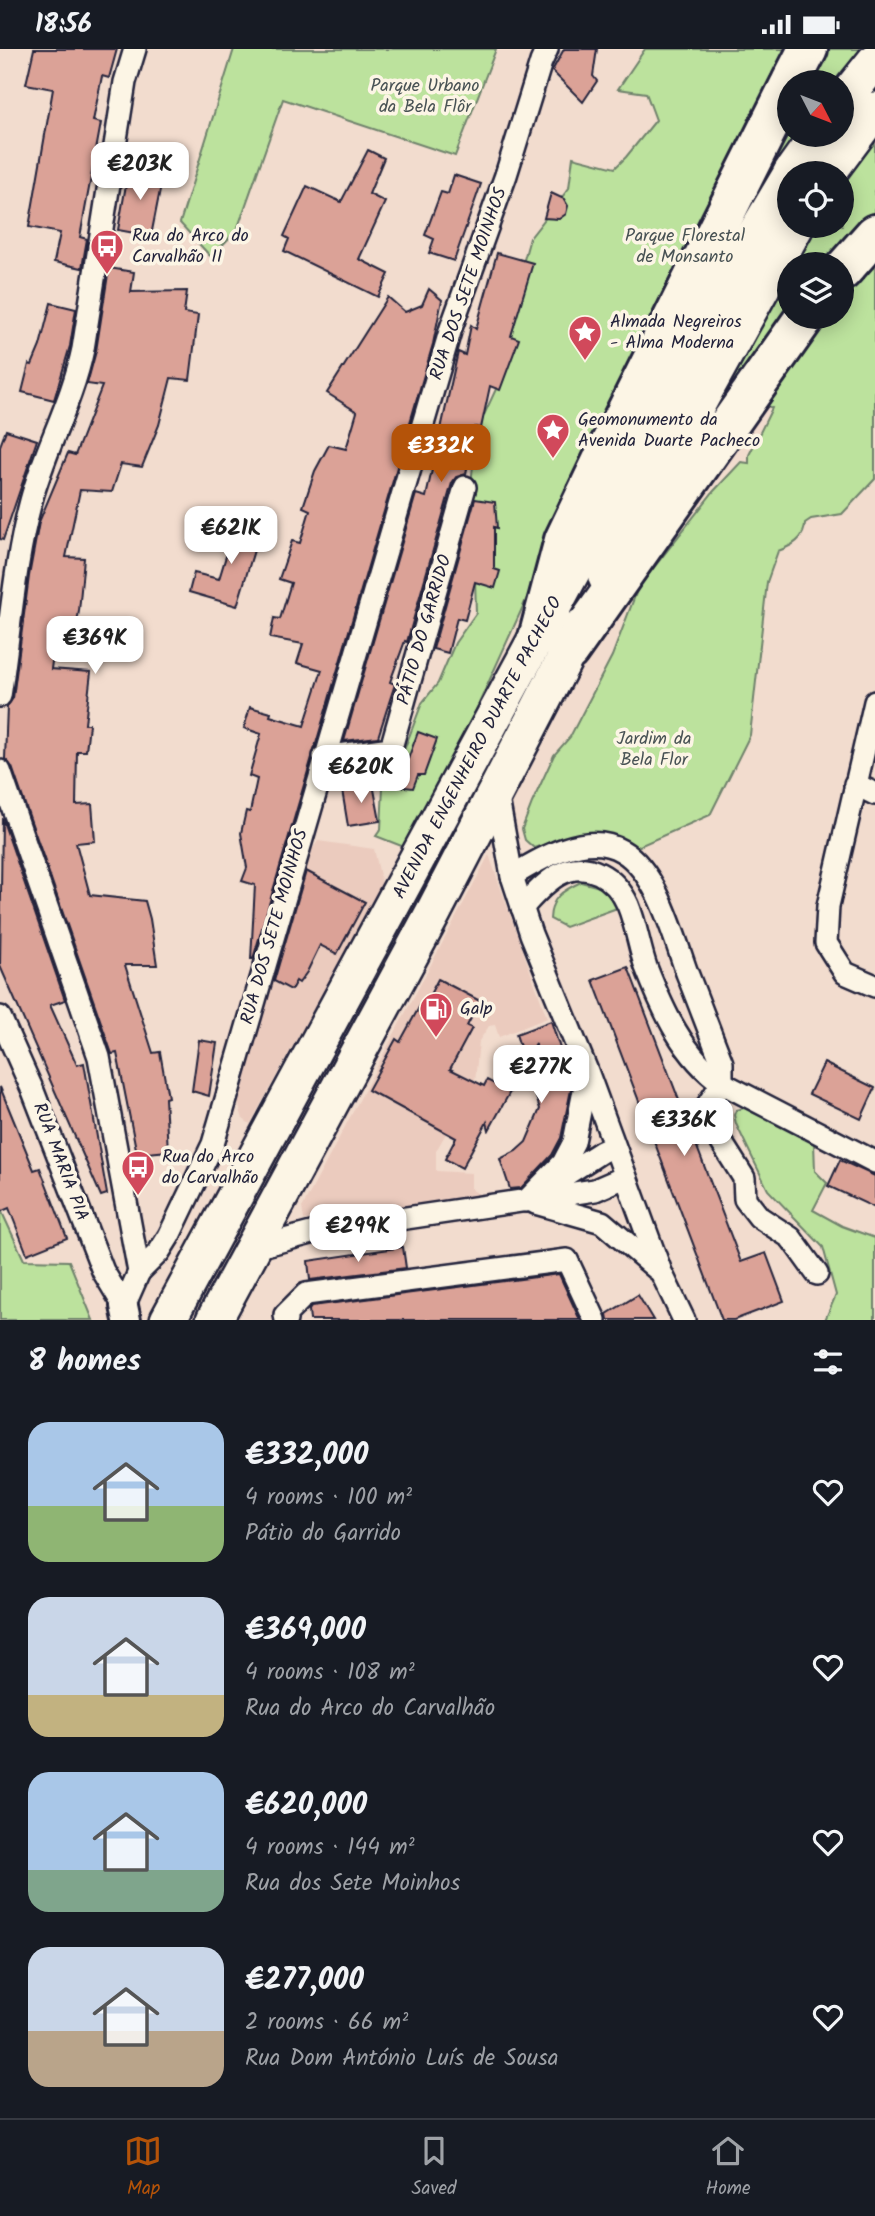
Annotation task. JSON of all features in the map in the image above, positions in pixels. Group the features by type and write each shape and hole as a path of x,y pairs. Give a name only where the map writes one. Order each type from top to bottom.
{"highway":[{"path":"797,70 808,49"},
{"path":"854,87 875,61"},
{"path":"554,645 564,540 777,110"},
{"path":"837,161 875,110"},
{"name":"AVENIDA ENGENHEIRO DUARTE PACHECO","path":"222,1306 496,791 554,645 740,260 777,197"},
{"path":"854,258 875,234"},
{"name":"AVENIDA ENGENHEIRO DUARTE PACHECO","path":"168,1320 554,645 643,503 789,238"},
{"path":"554,645 796,329"}],"street":[{"path":"0,696 29,511 45,460 78,377 125,82 135,49"},
{"name":"RUA DOS SETE MOINHOS","path":"139,1272 159,1252 169,1236 212,1144 451,328 506,175 547,49"},
{"name":"PÁTIO DO GARRIDO","path":"324,757 391,748 465,487"},
{"path":"875,702 828,906 826,943 845,973 875,986"},
{"path":"0,771 99,1056 139,1272 125,1313"},
{"path":"855,783 875,794"},
{"path":"496,791 512,876 523,908 661,1272 684,1320"},
{"path":"512,876 549,853 586,845 597,844 615,848 634,860 659,899 722,1063 722,1083 707,1106 715,1132 744,1178 745,1199 759,1217 791,1238 817,1274"},
{"path":"523,908 558,874 575,868 601,873 614,882 628,904 646,966 677,1035 709,1074 875,1162"},
{"name":"RUA MARIA PIA","path":"0,1017 33,1091 103,1271 125,1313"},
{"path":"526,1201 563,1163 574,1142 587,1071"},
{"path":"526,1201 601,1151 614,1146"},
{"path":"254,1248 319,1231 596,1190 625,1177"},
{"path":"526,1201 603,1222 661,1272"},
{"path":"285,1318 306,1294 567,1260 595,1320"}],"shaded area":[{"path":"318,841 374,849 382,884 250,1124 243,1119 234,1090 296,873"},
{"name":"Galp","path":"489,855 547,1018 499,1037 495,1025 489,1026 479,1041 475,1082 436,1151 436,1171 471,1173 471,1189 483,1197 304,1220 302,1208"}],"green space":[{"name":"Parque Urbano da Bela Flôr","path":"234,49 496,49 455,156 283,99 237,230 211,257 180,223"},
{"path":"645,49 875,49 875,479 842,514 811,519 805,523 803,533 797,541 778,551 767,582 750,735 710,815 635,848 548,843 534,848 525,840 522,829 532,803 554,755 570,737 612,656 638,588 713,492 741,462 749,463 749,455 772,408 651,348 530,591 476,710 404,847 376,836 381,829 383,787 399,763 422,703 438,683 455,643 476,613 472,475 477,430 516,346 502,339 530,238 569,188 573,157 615,168 656,120 646,93 618,89"},
{"path":"581,882 608,892 617,908 565,927 550,919 555,900 568,888"},
{"path":"744,1108 814,1142 815,1171 827,1183 813,1210 842,1226 875,1238 875,1320 825,1320 836,1295 823,1247 768,1190 736,1124 736,1110"},
{"path":"0,1208 24,1260 69,1261 93,1320 0,1320"}],"building":[{"path":"34,49 117,49 109,78 102,76 93,121 101,123 80,237 87,239 82,268 54,262 60,233 29,227 53,89 26,84"},
{"path":"564,49 597,49 593,76 597,81 583,102 552,71"},
{"path":"368,150 384,158 369,194 385,202 359,259 389,274 378,297 284,251 289,239 284,236 307,186 341,202"},
{"path":"129,168 163,175 151,236 118,230"},
{"path":"454,175 481,184 454,261 429,253 434,239 425,235 441,192 448,194"},
{"path":"551,193 564,199 568,206 566,214 559,219 544,218"},
{"path":"497,253 533,263 511,336 519,339 500,390 490,386 481,428 475,427 466,474 456,477 452,483 407,642 405,641 390,682 395,684 378,737 344,741 416,494 426,497 458,352 465,355 471,325 476,329"},
{"path":"109,268 134,272 131,292 187,291 184,313 198,315 190,380 171,378 159,425 142,467 121,464 112,492 80,490 66,557 84,558 79,611 75,633 56,633 51,669 91,672 85,724 89,724 86,751 77,751 76,805 92,804 95,841 76,843 90,895 145,901 150,919 157,965 125,965 153,1053 160,1052 168,1097 165,1098 168,1151 137,1154 117,1053 112,1054 12,767 5,759 7,706 13,698 39,522 68,453 75,455 102,386 87,384 96,351"},
{"path":"429,289 442,300 433,344 251,959 255,885 242,881 247,868 241,833 246,811 250,812 257,779 249,776 261,734 244,728 250,707 304,726 322,670 297,663 303,644 270,638 274,618 280,619 291,583 279,579 292,541 300,543 310,510 303,507 315,471 329,445 346,449 357,412 327,393 388,297 405,312 422,305"},
{"path":"51,303 76,309 70,346 54,400 22,392 29,364 32,365 40,346"},
{"path":"6,430 37,440 3,540 0,539 0,446"},
{"path":"475,499 495,502 497,528 494,527 494,569 500,571 495,588 475,582 465,620 457,618 448,653 433,649"},
{"path":"238,517 262,524 237,606 189,592 194,573 219,579"},
{"path":"418,732 437,739 424,775 418,775 413,788 344,780 344,770 405,767"},
{"path":"373,784 380,821 348,826 342,790"},
{"path":"2,818 65,1000 50,1005 77,1065 84,1063 107,1194 101,1196 0,966"},
{"path":"306,871 365,902 337,954 320,945 307,972 299,983 296,981 291,990 274,981"},
{"path":"628,967 741,1262 766,1253 784,1301 734,1320 722,1320 593,980"},
{"path":"438,979 480,1001 467,1026 472,1028 450,1069 484,1086 487,1080 510,1092 489,1130 487,1122 462,1168 445,1159 456,1138 368,1090 396,1039 400,1042"},
{"path":"551,1021 572,1085 561,1138 552,1155 521,1188 510,1189 500,1159 526,1142 540,1109 536,1097 536,1043 525,1063 516,1034"},
{"path":"199,1040 217,1043 209,1096 192,1091"},
{"path":"824,1063 875,1088 861,1119 809,1094"},
{"path":"0,1087 34,1170 40,1168 67,1238 27,1254 9,1208 0,1212"},
{"path":"840,1160 875,1176 875,1208 828,1186"},
{"path":"403,1247 406,1268 310,1280 308,1261"},
{"path":"559,1274 580,1320 310,1320 309,1310 312,1306"},
{"path":"638,1295 653,1320 608,1320 607,1314"}],"place":[{"name":"Rua do Arco do Carvalhão II","path":"107,276"},
{"name":"Almada Negreiros - Alma Moderna","path":"585,362"},
{"name":"Geomonumento da Avenida Duarte Pacheco","path":"553,460"},
{"name":"Galp","path":"436,1039"},
{"name":"Rua do Arco do Carvalhão","path":"138,1197"}],"park label":[{"name":"Parque Florestal de Monsanto","path":"685,246"},
{"name":"Jardim da Bela Flor","path":"654,750"}]}
